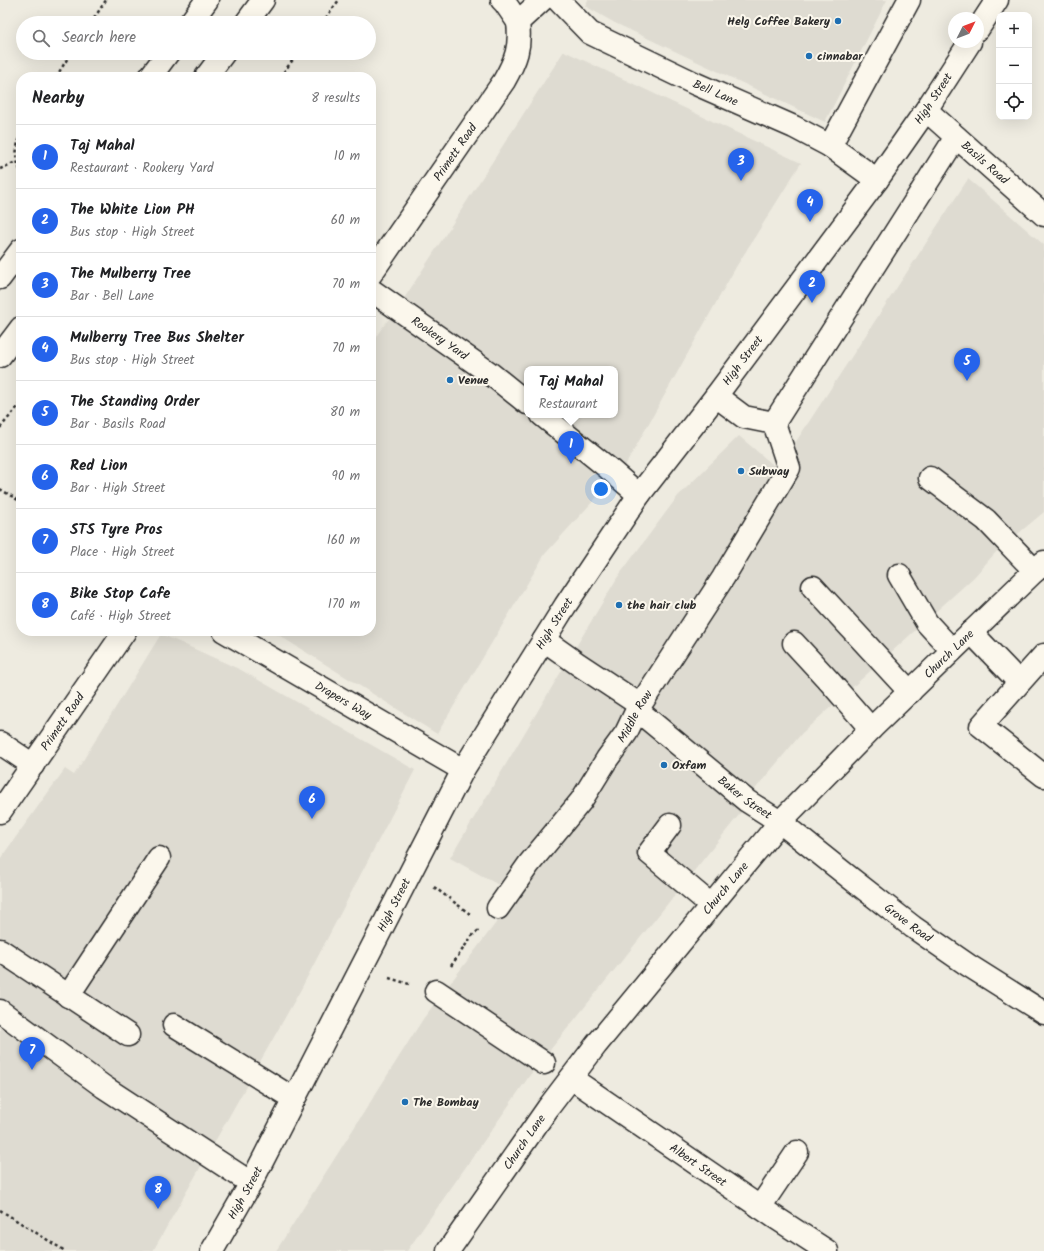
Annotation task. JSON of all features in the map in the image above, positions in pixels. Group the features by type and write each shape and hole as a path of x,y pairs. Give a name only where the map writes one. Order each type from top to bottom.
{"street":[{"path":"195,16 207,0"},
{"path":"251,16 263,0"},
{"path":"502,0 518,22 542,0"},
{"name":"Bell Lane","path":"558,0 590,33 696,84 794,127 830,146 877,180"},
{"path":"830,146 910,0"},
{"path":"984,19 996,0"},
{"name":"Primett Road","path":"376,267 515,63 519,34 518,22"},
{"name":"High Street","path":"212,1251 251,1183 362,970 411,870 463,770 565,606 639,495 716,396 877,180 926,110 966,48"},
{"path":"154,72 163,60"},
{"path":"210,72 219,60"},
{"name":"Basils Road","path":"926,110 1044,215"},
{"path":"716,396 744,417 774,423 956,137"},
{"path":"0,278 16,257"},
{"name":"Rookery Yard","path":"376,294 491,374 524,401"},
{"path":"0,356 16,335"},
{"path":"546,418 639,495"},
{"name":"Middle Row","path":"498,908 529,864 581,801 723,578 789,468 774,423"},
{"path":"930,478 986,520 1039,566"},
{"name":"Church Lane","path":"448,1251 548,1108 596,1045 780,822 871,729 1039,566"},
{"path":"899,575 927,623 952,650"},
{"path":"813,587 910,692"},
{"path":"971,632 1019,682"},
{"name":"Primett Road","path":"0,812 122,636"},
{"name":"Drapers Way","path":"233,636 463,770"},
{"name":"Baker Street","path":"544,640 639,708 747,801 780,822"},
{"path":"794,643 871,729"},
{"path":"1044,655 981,726 1044,776"},
{"path":"0,743 33,765"},
{"name":"Grove Road","path":"780,822 913,927 968,965 1044,1014"},
{"path":"670,825 648,853 711,905"},
{"path":"68,996 159,858"},
{"path":"0,950 128,1035"},
{"path":"436,991 544,1063"},
{"path":"0,1011 104,1087 251,1183"},
{"path":"174,1025 294,1099"},
{"name":"Albert Street","path":"571,1078 827,1251"},
{"path":"760,1207 796,1152"}],"path":[{"path":"96,16 106,0"},
{"path":"327,16 339,0"},
{"path":"59,72 67,60"},
{"path":"284,72 293,60"},
{"path":"0,169 16,162"},
{"path":"0,428 16,409"},
{"path":"0,490 16,499"},
{"path":"411,870 485,925"},
{"path":"362,970 436,991 468,942 485,925 498,908"},
{"path":"0,1210 65,1251"}],"shaded area":[{"path":"588,0 887,0 825,122 615,23 585,6"},
{"path":"564,51 801,163 736,267 625,466 545,554 437,734 280,636 376,636 376,336 405,297"},
{"path":"968,179 1044,245 1044,512 996,552 974,577 802,733 756,788 743,810 530,1075 407,1251 276,1251 423,1019 517,895 450,858 617,578 678,496 739,436 778,469"},
{"path":"160,636 165,636 241,670 415,770 300,991 153,1251 0,1251 0,859 65,769 74,775"}],"place":[{"name":"Helg Coffee Bakery","path":"838,21"},
{"name":"cinnabar","path":"809,56"},
{"name":"The Mulberry Tree","path":"741,181"},
{"name":"Mulberry Tree Bus Shelter","path":"810,222"},
{"name":"The White Lion PH","path":"812,303"},
{"name":"Venue","path":"450,380"},
{"name":"The Standing Order","path":"967,381"},
{"name":"Taj Mahal","path":"571,464"},
{"name":"Subway","path":"741,471"},
{"name":"the hair club","path":"619,605"},
{"name":"Oxfam","path":"664,765"},
{"name":"Red Lion","path":"312,819"},
{"name":"STS Tyre Pros","path":"32,1070"},
{"name":"The Bombay","path":"405,1102"},
{"name":"Bike Stop Cafe","path":"158,1209"}]}
